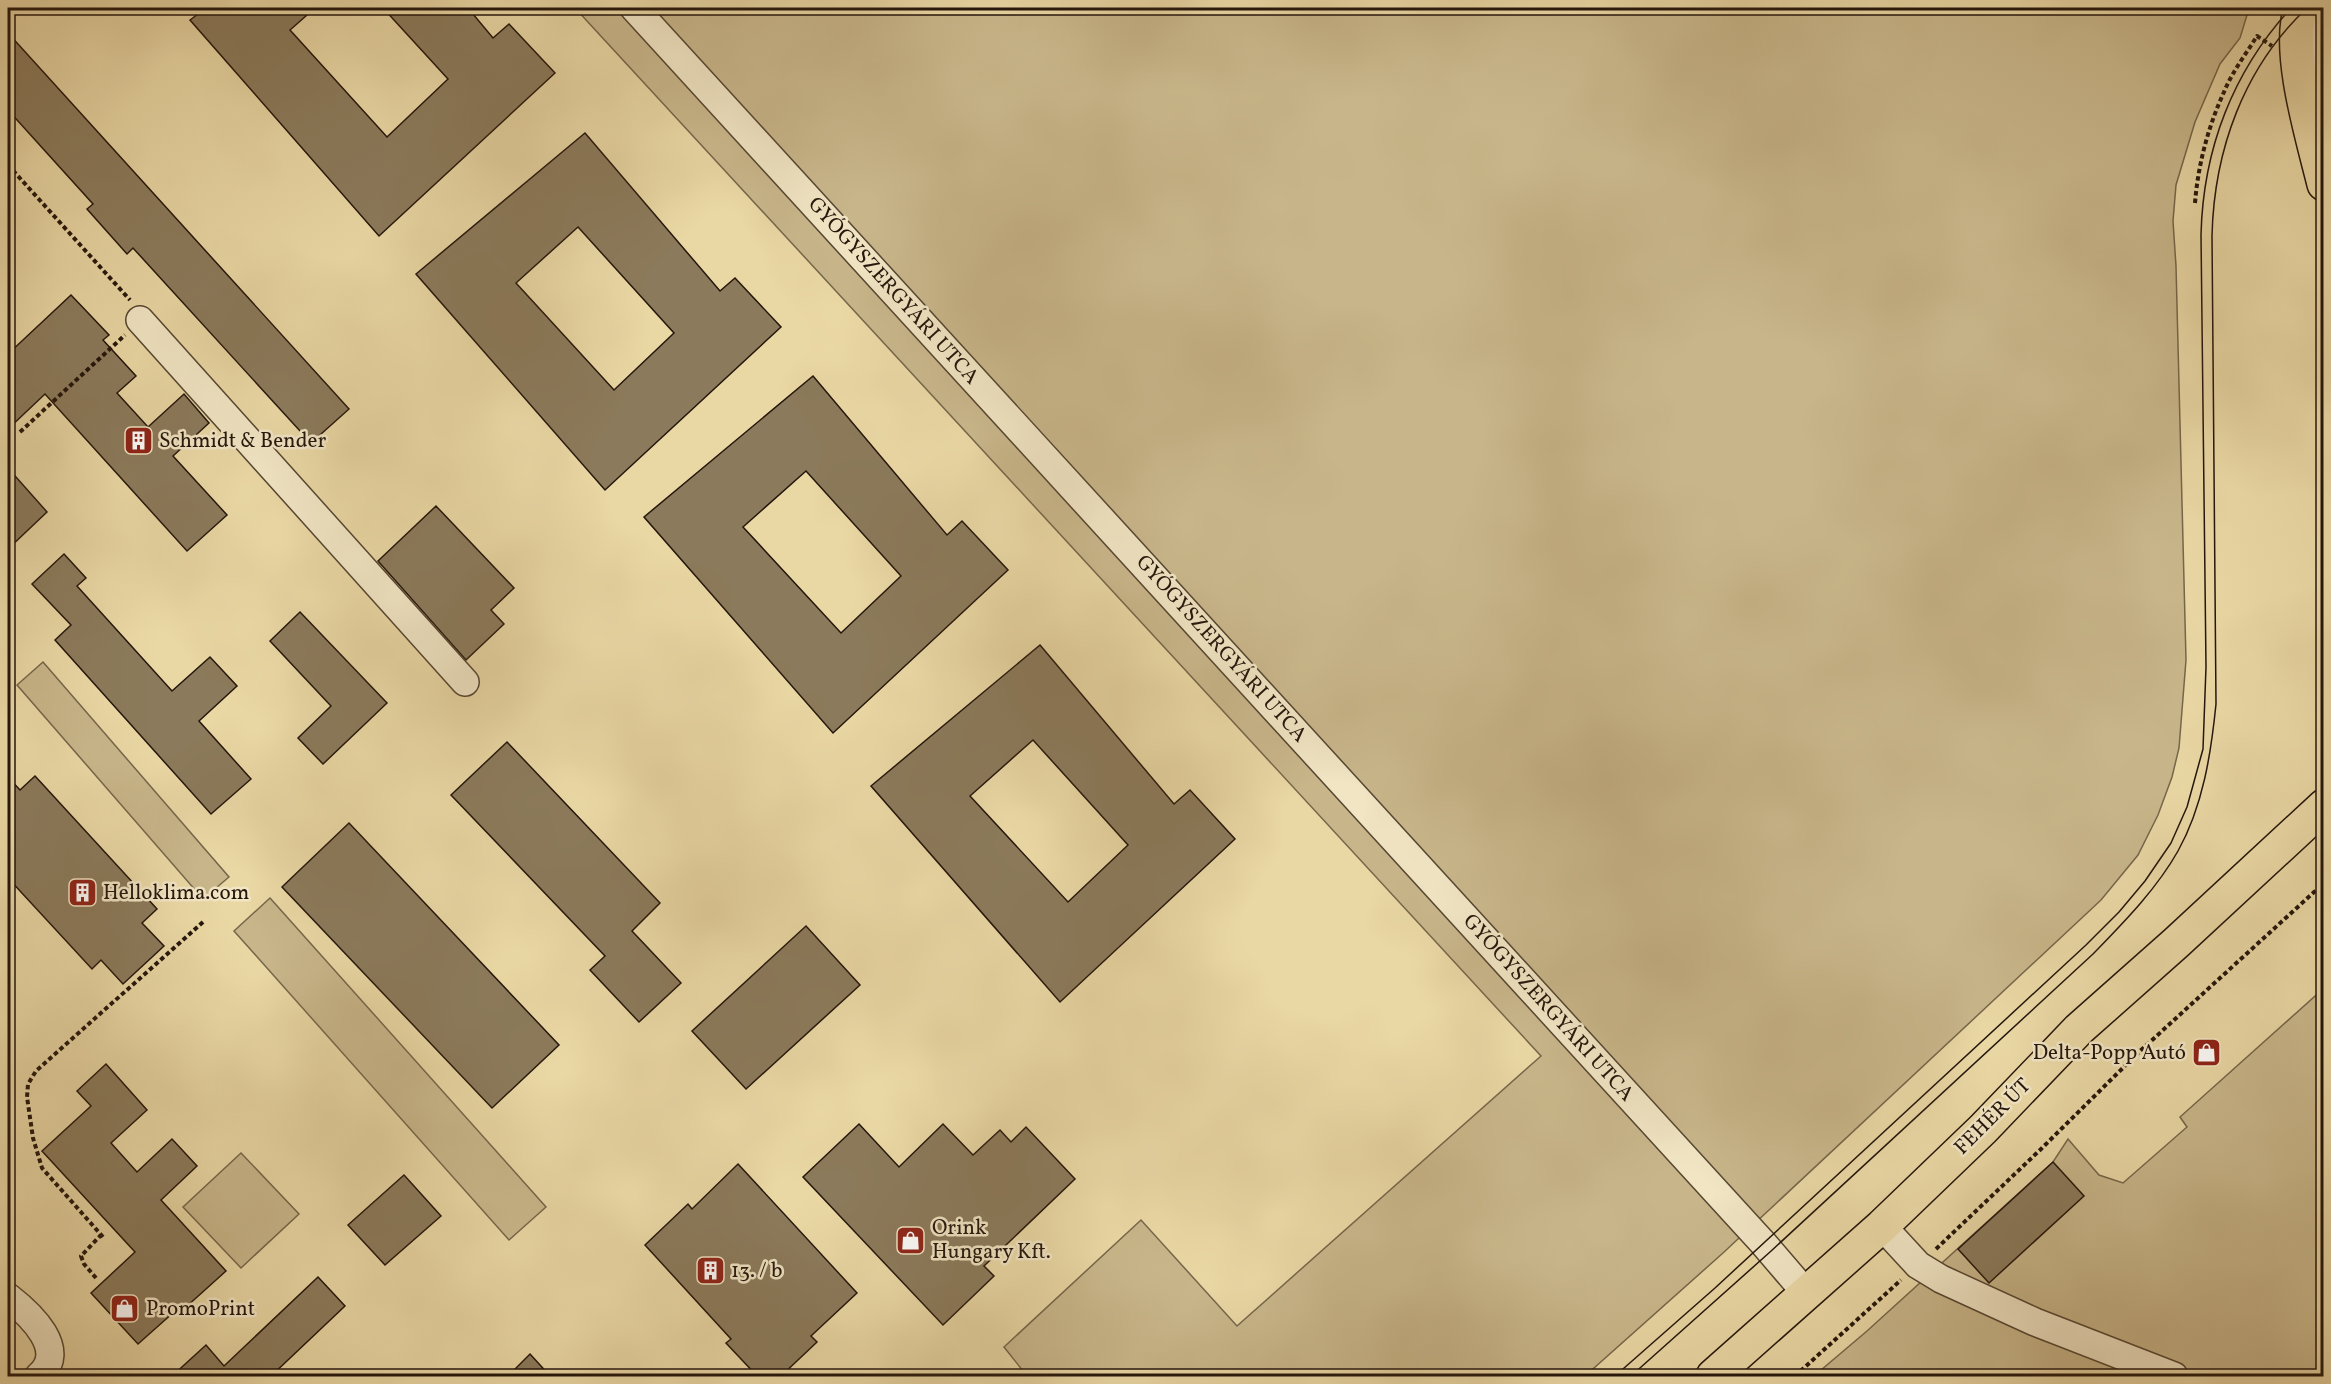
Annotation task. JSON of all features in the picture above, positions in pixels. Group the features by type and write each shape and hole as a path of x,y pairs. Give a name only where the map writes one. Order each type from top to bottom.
{"main road":[{"path":"2301,8 2298,16 2296,42 2302,95 2324,184"},
{"name":"FEHÉR ÚT","path":"1713,1377 1882,1226 1983,1129 2079,1029 2324,806"}],"street":[{"name":"GYÓGYSZERGYÁRI UTCA","path":"634,8 1806,1292"},
{"path":"2324,20 2320,44 2324,63"},
{"path":"140,320 465,682"},
{"path":"1882,1226 1918,1265 1941,1278 2035,1322 2174,1377"},
{"path":"8,1297 46,1336 51,1360 45,1372 39,1377"}],"path":[{"path":"2196,203 2197,186 2209,129 2224,90 2257,36 2283,55 2296,42"},
{"path":"8,165 142,314 140,320 20,432"},
{"path":"1795,1377 2001,1188 2139,1052 2324,883"},
{"path":"96,1278 84,1264 81,1256 102,1236 42,1168 30,1121 28,1084 36,1071 203,922"}],"shaded area":[{"path":"575,8 2236,8 2247,15 2240,38 2220,64 2195,122 2176,185 2173,221 2186,660 2179,748 2172,777 2158,815 2138,855 2101,900 1723,1253 1585,1376 1027,1376 1004,1347 1141,1220 1237,1326 1541,1056"},
{"path":"43,662 229,877 203,899 17,685"},
{"path":"270,898 546,1207 509,1240 234,931"},
{"path":"2323,989 2323,1376 1814,1376 1867,1331 2053,1162 2068,1139 2099,1175 2123,1183 2187,1127 2180,1117"},
{"path":"241,1153 299,1214 241,1268 183,1207"}],"building":[{"path":"206,8 315,8 290,30 387,137 448,79 383,8 468,8 493,38 509,24 555,73 379,236 190,20"},
{"path":"8,33 349,409 311,443 133,248 127,254 87,209 93,204 8,110"},
{"path":"585,133 720,291 735,278 781,327 605,490 416,274","holes":["578,227 674,333 614,390 516,283"]},
{"name":"Schmidt & Bender","path":"71,295 109,335 103,340 136,376 117,393 148,427 184,394 209,423 173,456 227,515 187,551 45,394 8,429 8,354"},
{"path":"813,376 947,535 962,521 1008,570 833,733 644,517","holes":["806,471 901,576 841,633 743,527"]},
{"path":"8,468 47,512 8,549"},
{"path":"436,506 514,588 491,610 504,624 466,660 378,561"},
{"path":"64,554 86,578 77,586 172,691 210,657 237,686 199,721 251,779 211,814 55,640 71,625 32,584"},
{"path":"300,612 387,703 323,764 298,738 331,706 270,641"},
{"path":"1040,645 1174,804 1190,790 1235,839 1060,1002 871,786","holes":["1033,740 1128,845 1068,902 970,796"]},
{"path":"507,742 660,903 632,931 681,983 639,1022 590,970 605,956 451,795"},
{"name":"Helloklima.com","path":"35,776 157,909 142,923 164,946 123,984 101,960 92,969 8,878 8,777 20,790"},
{"path":"349,823 559,1045 492,1108 282,887"},
{"path":"806,926 860,985 746,1089 692,1031"},
{"path":"106,1064 147,1110 111,1143 137,1172 172,1139 197,1166 161,1200 226,1271 186,1307 183,1304 138,1344 91,1293 135,1252 42,1151 91,1106 77,1091"},
{"path":"859,1124 899,1167 943,1124 973,1155 1000,1130 1011,1142 1026,1127 1075,1179 984,1266 994,1276 943,1325 803,1177"},
{"path":"2053,1162 2084,1196 1989,1283 1958,1249"},
{"path":"738,1164 857,1293 811,1336 817,1342 780,1377 758,1377 726,1343 731,1339 645,1245 688,1204 692,1209"},
{"path":"404,1175 441,1216 385,1265 348,1225"},
{"path":"318,1277 345,1306 270,1377 171,1377 206,1345 224,1366"},
{"path":"530,1354 551,1377 507,1377"}],"tram line":[{"path":"1615,1376 1715,1288 2086,945 2119,912 2145,881 2171,843 2187,807 2203,749 2206,667 2201,235 2203,203 2215,142 2225,113 2253,58 2291,8"},
{"path":"1631,1376 1770,1252 2093,954 2149,893 2187,834 2200,798 2216,704 2212,236 2214,204 2226,142 2250,83 2266,56 2307,8"}],"place":[{"name":"Schmidt & Bender","path":"138,441"},
{"name":"Helloklima.com","path":"82,893"},
{"name":"Delta-Popp Autó","path":"2207,1053"},
{"name":"Orink Hungary Kft.","path":"911,1240"},
{"name":"13. / b","path":"710,1271"},
{"name":"PromoPrint","path":"125,1309"}]}
